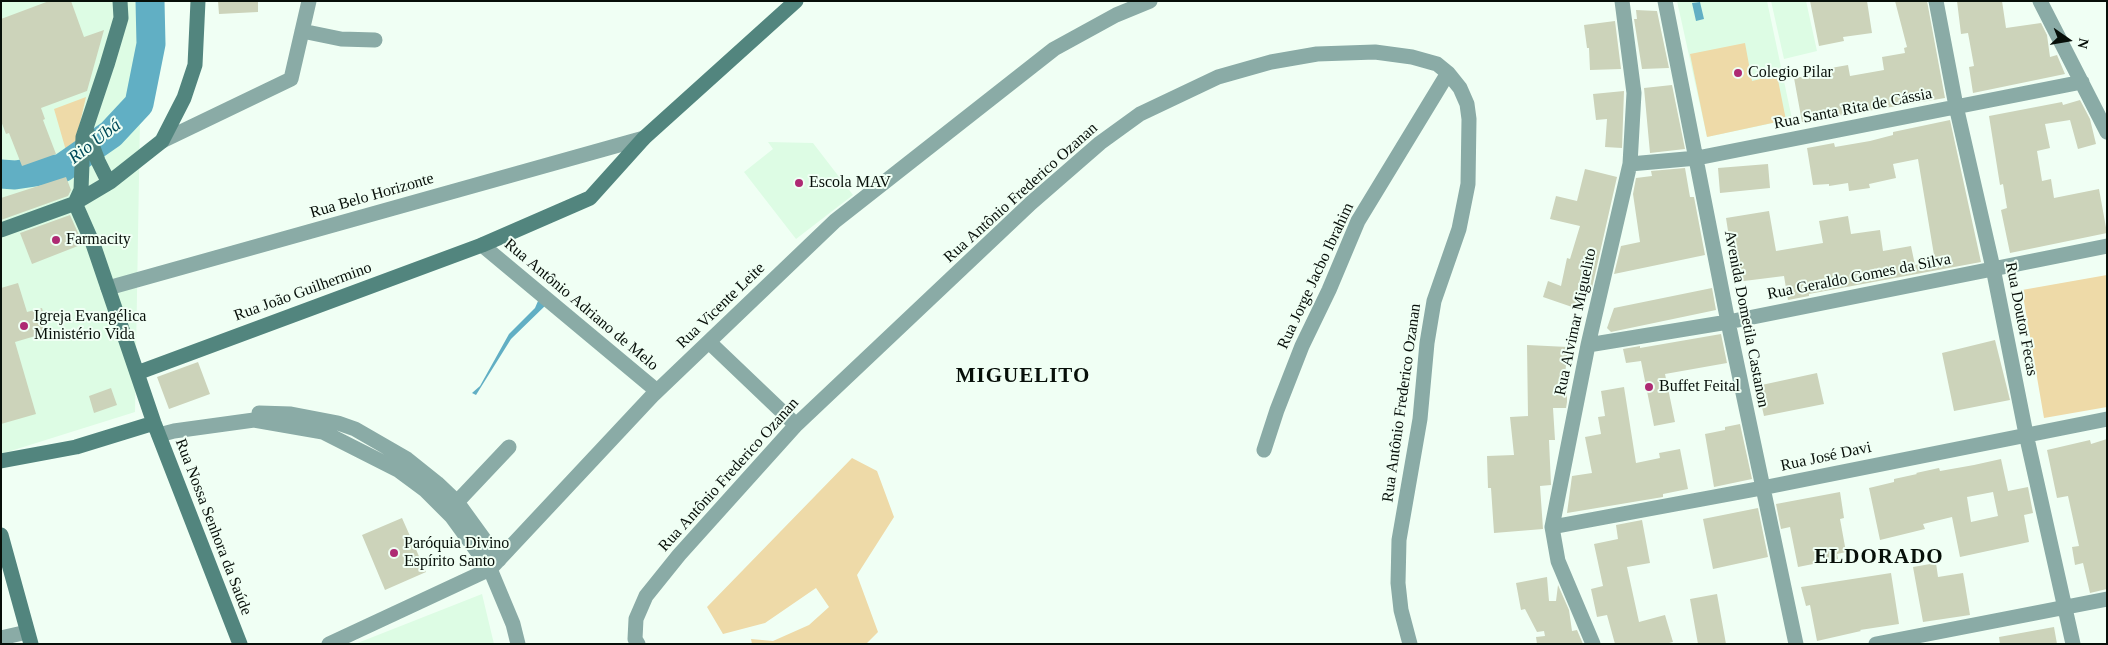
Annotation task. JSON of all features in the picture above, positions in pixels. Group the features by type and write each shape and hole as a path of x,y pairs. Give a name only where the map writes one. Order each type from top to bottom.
{"main road":[{"path":"75,203 81,190 85,132 121,18 120,1"},
{"path":"1,230 75,203 110,182 162,142 184,98 195,65 198,1"},
{"name":"Rua João Guilhermino","path":"137,372 482,245 590,198 644,138 796,1"},
{"path":"85,132 110,182"},
{"name":"Rua Nossa Senhora da Saúde","path":"75,203 93,244 157,429 240,644"},
{"path":"1,461 157,429"},
{"path":"1,534 29,638"}],"street":[{"path":"162,142 290,79 309,1"},
{"name":"Rua Vicente Leite","path":"329,644 494,564 657,391 835,221 1054,48 1116,15 1150,1"},
{"name":"Rua Alvimar Miguelito","path":"1593,644 1558,561 1552,528 1588,345 1630,164 1634,93 1622,1"},
{"name":"Avenida Dometila Castanon","path":"1665,1 1728,322 1796,644"},
{"name":"Rua Doutor Fecas","path":"1936,1 1956,106 1993,268 2026,434 2073,644"},
{"path":"2040,1 2107,132"},
{"path":"302,31 340,39 375,40"},
{"name":"Rua Antônio Frederico Ozanan","path":"638,644 635,639 636,619 646,596 679,555 796,425 1031,203 1100,143 1140,114 1218,78 1271,62 1317,54 1375,52 1412,57 1437,64 1448,73 1460,88 1467,104 1469,143 1468,184 1459,229 1434,301 1427,343 1420,419 1400,540 1398,583 1401,610 1410,644"},
{"name":"Rua Jorge Jacbo Ibrahim","path":"1264,450 1276,410 1302,346 1329,290 1358,221 1448,73"},
{"name":"Rua Santa Rita de Cássia","path":"1630,164 1697,158 2082,82"},
{"name":"Rua Belo Horizonte","path":"108,288 644,138"},
{"name":"Rua Antônio Adriano de Melo","path":"482,245 657,391"},
{"name":"Rua Geraldo Gomes da Silva","path":"1588,345 1728,322 2107,246"},
{"path":"709,342 796,425"},
{"path":"192,428 245,413 291,414 338,423 355,429 407,459 457,502 494,564 518,644"},
{"name":"Rua José Davi","path":"1552,528 2107,419"},
{"path":"157,429 192,428 254,420 323,432 398,470 425,490 494,564"},
{"path":"457,502 509,447"},
{"path":"1876,644 2107,599"},
{"path":"1,638 29,638"}],"shaded area":[{"path":"1,1 142,1 135,412 1,454"},
{"name":"Colegio Pilar","path":"1677,1 1767,1 1792,119 1707,137"},
{"name":"Colegio Pilar","path":"1771,1 1806,1 1817,51 1784,59"},
{"path":"1745,43 1752,81 1777,75 1786,120 1707,137 1690,54"},
{"path":"86,97 74,149 67,154 54,109"},
{"name":"Escola MAV","path":"768,142 813,143 853,195 796,239 744,172 773,149"},
{"path":"2107,275 2107,407 2044,418 2022,290"},
{"path":"852,458 877,471 894,517 857,575 878,632 866,644 752,644 751,639 773,641 809,625 829,607 816,588 765,623 723,634 707,607"},
{"path":"482,594 494,644 355,644"}],"water":[{"path":"1700,2 1704,19 1696,21 1692,3"},
{"path":"538,301 548,303 511,339 476,395 472,393 480,386 509,334 535,308"}],"building":[{"path":"49,1 71,1 84,37 104,30 87,91 41,108 45,119 43,120 56,154 22,166 9,133 6,134 1,121 1,19"},
{"path":"218,1 258,1 258,12 219,14"},
{"path":"1810,1 1867,1 1872,33 1843,37 1844,41 1819,46"},
{"path":"1895,1 1927,1 1945,98 1802,122 1794,78 1826,73 1825,69 1848,65 1850,76 1884,70 1882,57 1905,53 1904,48 1907,47"},
{"path":"1957,1 2002,1 2006,28 2041,23 2047,35 2050,57 2057,55 2065,74 1973,93 1969,67 1974,66 1968,33 1961,34"},
{"path":"1636,10 1657,11 1669,68 1642,69 1634,19 1637,19"},
{"path":"1615,21 1621,69 1590,70 1589,48 1587,48 1584,25"},
{"path":"1672,85 1685,149 1650,153 1644,88"},
{"path":"1624,91 1622,148 1605,147 1607,119 1596,120 1593,94"},
{"path":"2080,100 2090,119 2096,144 2078,149 2070,120 2045,124 2050,148 2037,151 2042,181 2051,179 2054,198 2099,189 2107,233 2010,253 2001,210 2007,208 2003,184 2000,185 1989,116 2062,102 2063,105"},
{"path":"1950,120 1981,262 1809,294 1809,296 1788,300 1784,276 1736,282 1726,218 1769,211 1776,251 1823,243 1819,221 1848,216 1851,234 1880,230 1883,251 1911,246 1915,265 1935,261 1918,159 1893,164 1896,178 1869,184 1870,188 1849,191 1848,183 1829,186 1829,184 1813,185 1807,148 1834,143 1835,147 1870,141 1893,135 1893,132"},
{"path":"1768,164 1770,188 1720,193 1718,168"},
{"path":"1685,168 1690,197 1694,197 1705,255 1614,274 1621,246 1640,242 1633,194 1636,178 1652,176 1651,171"},
{"path":"1585,169 1617,177 1592,288 1583,286 1575,308 1543,297 1548,281 1561,286 1567,258 1570,259 1580,226 1550,219 1556,196 1577,201"},
{"path":"66,177 71,190 68,196 1,220 1,198"},
{"name":"Farmacity","path":"70,215 83,244 32,264 20,233"},
{"path":"18,283 27,312 42,308 49,332 15,342 36,414 1,424 1,288"},
{"path":"1712,288 1716,310 1611,332 1607,328 1614,308"},
{"path":"1721,334 1727,363 1665,374 1675,422 1654,426 1641,361 1626,363 1623,349 1640,346 1640,348"},
{"path":"1995,340 2010,400 1954,411 1942,353"},
{"path":"1527,345 1568,347 1565,375 1567,375 1566,408 1553,408 1555,440 1549,440 1551,485 1540,486 1543,529 1494,533 1491,488 1488,488 1487,456 1514,455 1510,417 1528,416"},
{"path":"198,362 210,394 169,409 157,377"},
{"path":"1817,373 1824,404 1764,416 1757,386"},
{"path":"1624,387 1636,463 1660,458 1659,453 1680,449 1688,489 1663,494 1663,497 1567,513 1572,476 1592,473 1585,437 1601,434 1598,417 1605,416 1601,391"},
{"path":"111,388 117,405 94,413 89,396"},
{"path":"1740,424 1752,479 1714,487 1705,434 1725,430 1725,427"},
{"path":"2107,439 2107,589 2090,593 2083,563 2075,565 2072,547 2079,546 2068,496 2057,498 2047,450 2090,440 2091,444"},
{"path":"2001,459 2008,491 2028,487 2033,513 2024,515 2029,542 1960,557 1952,517 1923,524 1925,529 1880,540 1869,488 1894,482 1894,479 1916,473 1939,468 1940,471","holes":["1993,492 1998,516 1971,522 1967,497"]},
{"path":"1840,492 1844,518 1840,519 1846,552 1837,554 1838,559 1798,567 1790,527 1781,529 1776,504"},
{"path":"1758,508 1768,557 1713,569 1703,519"},
{"name":"Paróquia Divino Espírito Santo","path":"402,518 426,572 385,590 362,535"},
{"path":"1642,520 1650,563 1627,567 1639,622 1665,615 1673,642 1665,644 1615,644 1607,615 1597,617 1591,589 1603,586 1594,544 1618,539 1616,525"},
{"path":"1936,563 1938,577 1963,573 1970,615 1923,622 1913,567"},
{"path":"1891,573 1899,624 1860,630 1817,641 1810,605 1806,606 1801,587"},
{"path":"1547,577 1549,601 1556,601 1558,585 1569,610 1572,631 1577,630 1583,644 1537,644 1536,637 1545,636 1544,631 1537,632 1525,609 1521,610 1516,583"},
{"path":"1717,594 1726,644 1698,644 1690,599"},
{"path":"2054,627 2057,644 2000,644 1999,637"}],"waterway":[{"name":"Rio Ubá","path":"1,174 15,175 62,168 111,134 139,104 151,44 150,1"}],"place":[{"name":"Colegio Pilar","path":"1738,73"},
{"name":"Escola MAV","path":"799,183"},
{"name":"Farmacity","path":"56,240"},
{"name":"Igreja Evangélica Ministério Vida","path":"24,326"},
{"name":"Buffet Feital","path":"1649,387"},
{"name":"Paróquia Divino Espírito Santo","path":"394,553"}],"district":[{"name":"MIGUELITO","path":"1023,377"},
{"name":"ELDORADO","path":"1879,558"}]}
